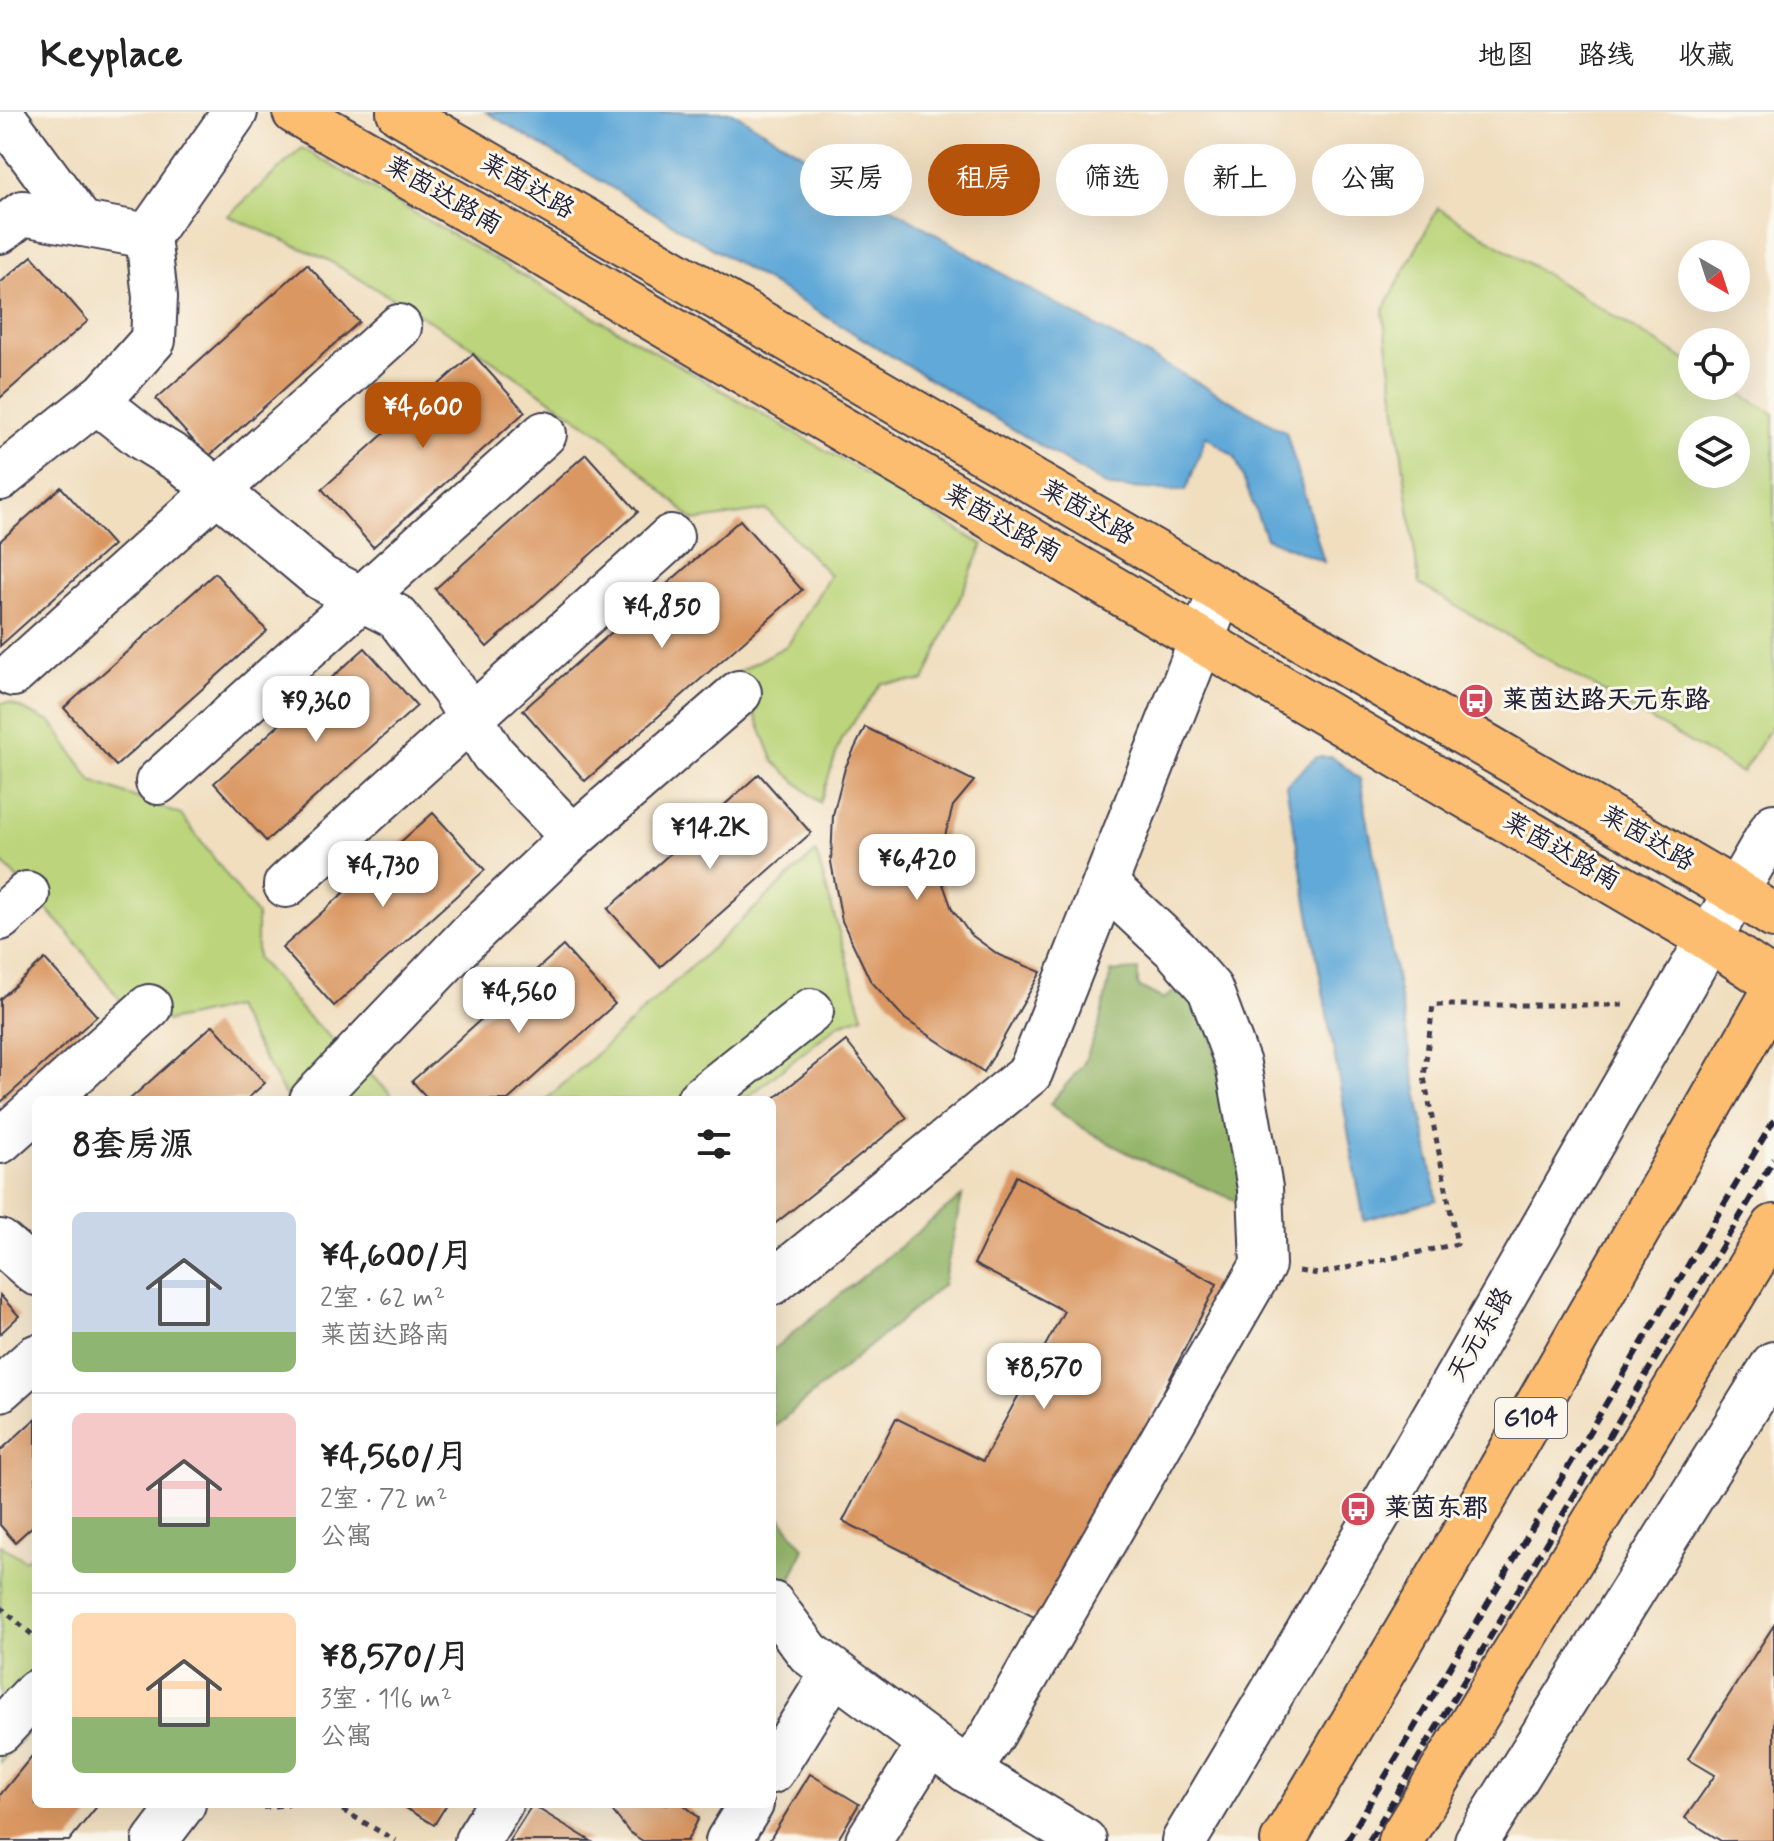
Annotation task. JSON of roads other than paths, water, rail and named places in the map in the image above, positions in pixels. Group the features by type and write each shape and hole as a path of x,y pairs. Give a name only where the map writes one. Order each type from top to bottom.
{"main road":[{"name":"莱茵达路南","path":"295,112 516,238 1708,938 1774,982"},
{"name":"莱茵达路","path":"399,112 1774,916"},
{"name":"G104","path":"1283,1841 1457,1546 1774,992"},
{"path":"1400,1841 1774,1227"}],"street":[{"path":"0,478 96,401 153,340 155,297 148,236 235,112"},
{"path":"1,115 82,224"},
{"path":"0,231 23,213 148,236"},
{"path":"13,674 399,327"},
{"path":"96,401 143,438 184,463 321,578 397,617 453,689 493,754 573,837"},
{"path":"158,782 544,434"},
{"path":"286,885 671,537"},
{"path":"776,1280 1030,1073 1221,591"},
{"path":"316,1096 469,936 573,837 739,693"},
{"name":"天元东路","path":"1184,1841 1387,1499 1774,826"},
{"path":"968,1771 993,1734 1263,1265 1260,1188 1238,1064 1210,989 1175,949 1105,884"},
{"path":"50,1096 149,1007"},
{"path":"704,1096 811,1011"},
{"path":"0,1141 32,1113"},
{"path":"0,1242 32,1270"},
{"path":"0,1389 32,1361"},
{"path":"1477,1841 1774,1364"},
{"path":"776,1609 809,1653 968,1771 1027,1826 1084,1841"},
{"path":"776,1765 834,1672"},
{"path":"0,1731 32,1696"},
{"path":"868,1841 930,1743"},
{"path":"155,1841 180,1808"},
{"path":"477,1841 498,1808"},
{"path":"728,1841 749,1808"}],"water":[{"path":"486,112 732,112 800,153 800,216 906,216 1006,276 1286,432 1324,562 1266,538 1235,457 1206,436 1186,491 1109,487"},
{"path":"1316,757 1332,757 1360,779 1437,1200 1364,1220 1286,785"}],"railway":[{"path":"1347,1841 1774,1120"},
{"path":"1369,1841 1774,1159"}],"place":[{"name":"莱茵达路天元东路","path":"1476,701"},
{"name":"莱茵东郡","path":"1358,1509"}]}
